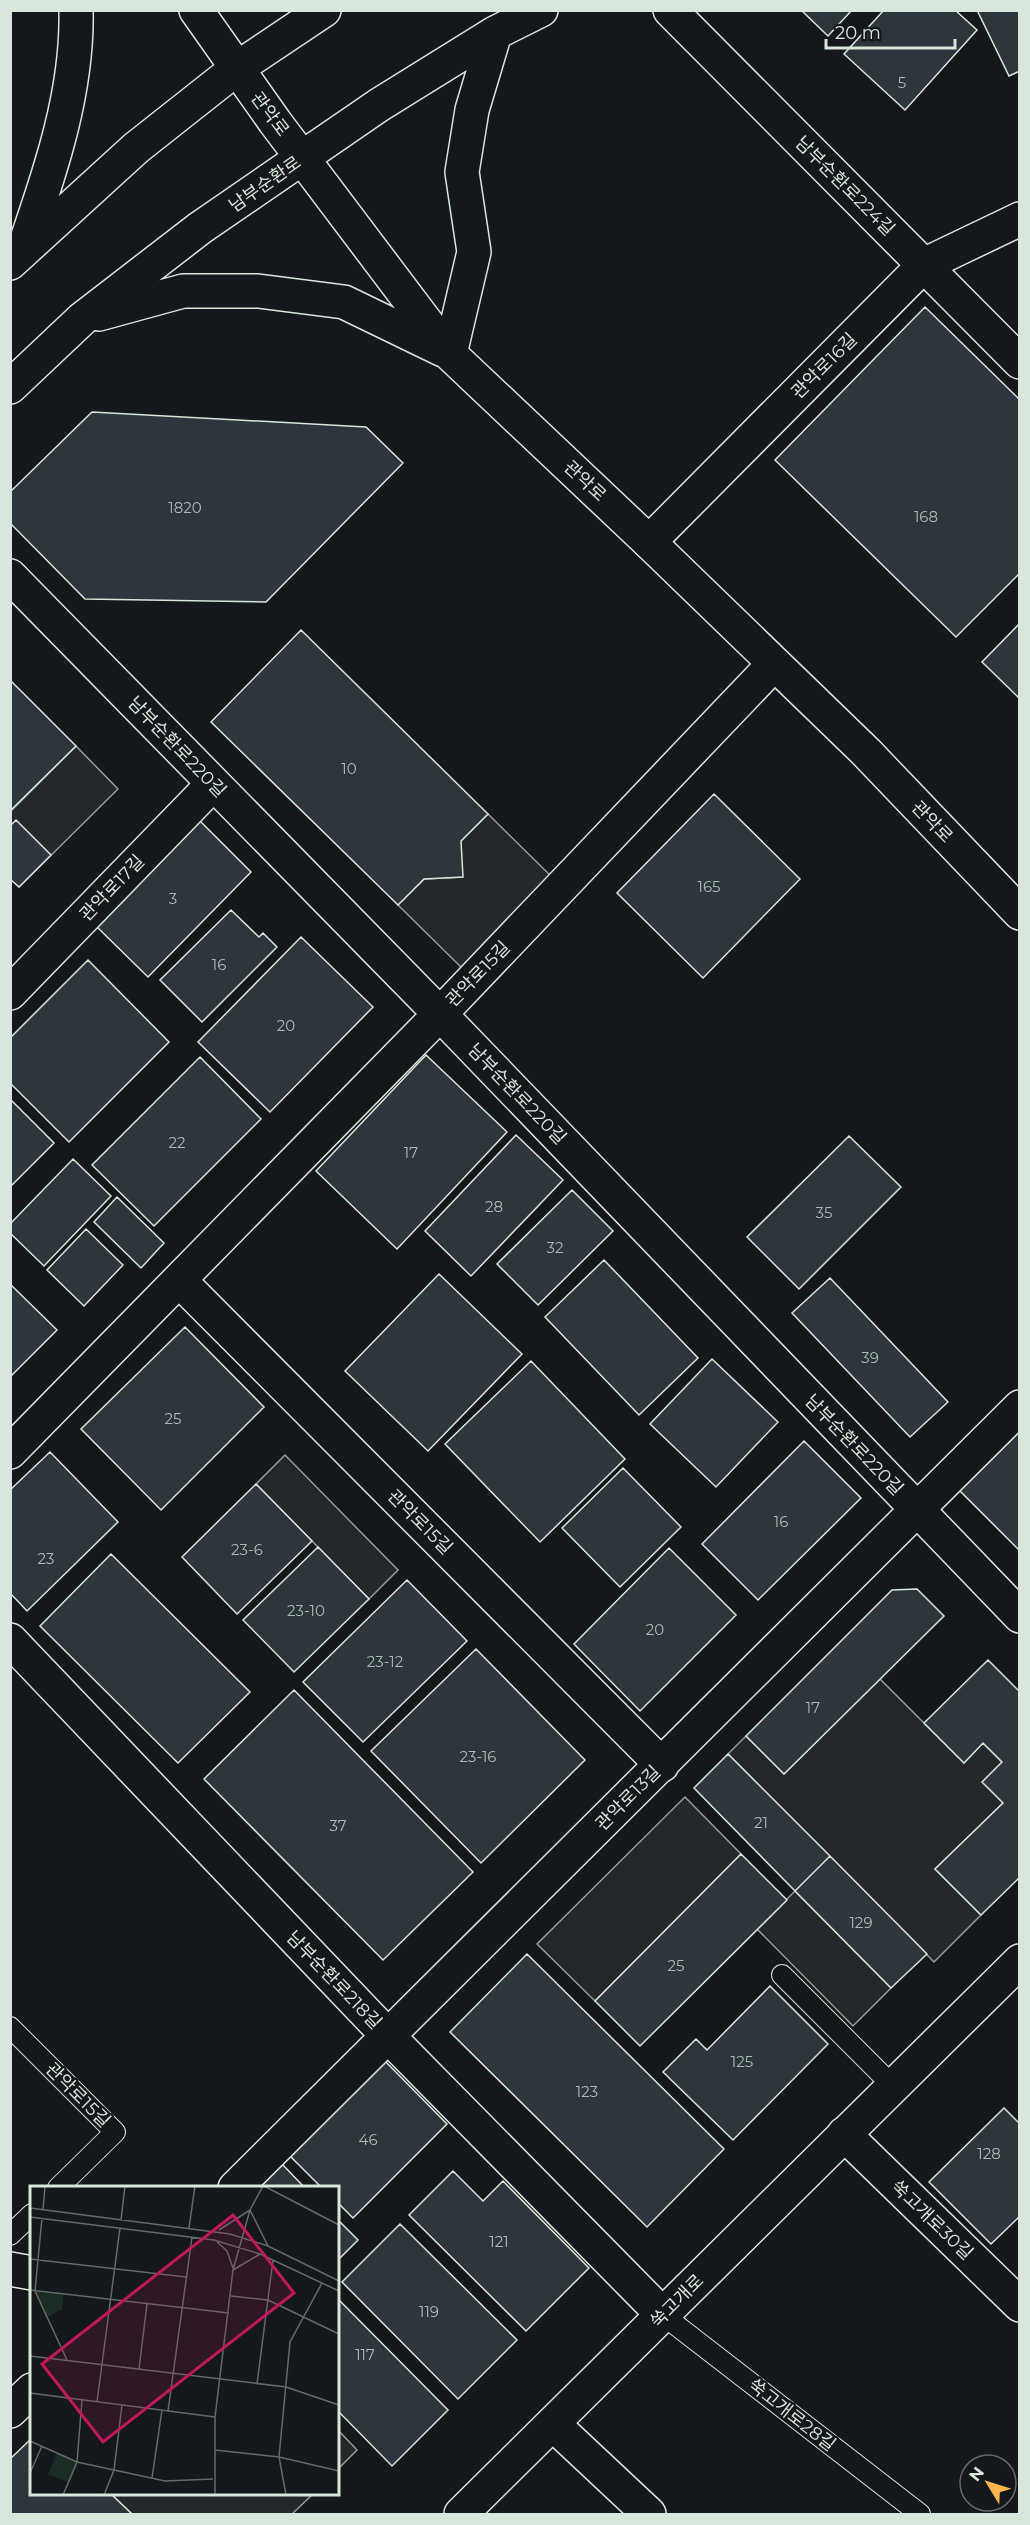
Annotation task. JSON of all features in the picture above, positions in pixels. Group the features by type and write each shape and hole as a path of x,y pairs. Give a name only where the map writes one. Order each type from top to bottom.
{"street":[{"path":"17,255 52,166 67,99 76,35 76,10"},
{"name":"관악로","path":"196,10 236,69 450,354 866,752 1020,913"},
{"path":"17,255 136,148 236,69 324,10"},
{"name":"남부순환로","path":"10,387 82,319 200,228 379,105 495,33 541,10"},
{"name":"남부순환로224길","path":"670,10 1020,362"},
{"path":"82,319 183,291 258,291 344,302 450,354 474,252 462,172 472,110 495,33"},
{"name":"관악로16길","path":"649,542 924,265 1020,219"},
{"name":"남부순환로220길","path":"10,576 440,1014 1020,1616"},
{"name":"관악로15길","path":"10,1452 440,1014 774,664"},
{"name":"관악로17길","path":"10,993 213,784"},
{"name":"관악로15길","path":"179,1280 662,1765"},
{"name":"관악로13길","path":"236,2186 1020,1407"},
{"name":"남부순환로218길","path":"10,1640 388,2036 663,2315"},
{"name":"쑥고개로","path":"461,2514 1020,1961"},
{"name":"쑥고개로30길","path":"844,2134 1020,2305"},
{"path":"10,2269 30,2273"},
{"path":"10,2411 30,2392"},
{"path":"553,2424 649,2514"}],"lane":[{"path":"782,1976 893,2086"},
{"name":"관악로15길","path":"10,2027 115,2132 59,2186"},
{"path":"10,2235 30,2216"},
{"name":"쑥고개로28길","path":"663,2315 920,2514"}],"shaded area":[{"path":"76,746 118,789 19,887 11,879 11,811"},
{"path":"488,814 557,882 467,973 398,905 424,879 462,877 461,841"},
{"path":"285,1455 398,1570 369,1599 256,1484"},
{"path":"880,1679 964,1763 983,1743 1002,1762 1003,1803 935,1869 981,1915 934,1962 728,1754 746,1736 784,1774"},
{"path":"685,1797 741,1854 595,2001 537,1944"},
{"path":"795,1891 891,1988 853,2026 757,1929"},
{"path":"339,2431 357,2450 339,2468"},
{"path":"112,2495 312,2495 292,2514 132,2514"}],"building":[{"path":"801,10 852,10 828,36"},
{"path":"884,10 955,10 977,30 905,110 844,54"},
{"path":"977,10 1020,10 1020,71 1009,76"},
{"path":"925,307 1020,400 1020,573 956,637 775,460"},
{"path":"92,412 366,427 403,463 266,602 85,599 10,523 10,492"},
{"path":"1020,623 1020,699 982,662"},
{"path":"301,630 488,814 461,841 463,877 424,879 398,905 211,722"},
{"path":"10,680 76,746 10,811"},
{"path":"714,794 800,879 703,978 617,893"},
{"path":"16,820 51,855 19,887 10,879 10,826"},
{"path":"199,820 251,872 148,977 95,925"},
{"path":"231,910 259,937 263,933 277,947 202,1022 160,980"},
{"path":"301,937 373,1007 270,1112 198,1042"},
{"path":"88,960 169,1042 69,1142 10,1083 10,1038"},
{"path":"426,1055 507,1132 397,1249 316,1171"},
{"path":"200,1057 261,1119 154,1226 92,1165"},
{"path":"10,1099 54,1143 10,1187"},
{"path":"516,1135 563,1180 471,1276 425,1231"},
{"path":"849,1136 901,1187 799,1289 747,1237"},
{"path":"73,1159 111,1196 44,1266 10,1233 10,1224"},
{"path":"572,1190 613,1231 538,1305 497,1264"},
{"path":"117,1197 164,1243 141,1268 94,1222"},
{"path":"86,1229 123,1265 84,1306 47,1270"},
{"path":"604,1260 698,1358 639,1415 545,1317"},
{"path":"439,1274 522,1354 428,1451 345,1371"},
{"path":"830,1278 948,1402 910,1437 792,1313"},
{"path":"10,1284 57,1330 10,1377"},
{"path":"185,1327 264,1407 161,1510 81,1429"},
{"path":"712,1359 778,1422 716,1487 650,1424"},
{"path":"531,1361 625,1459 540,1542 445,1444"},
{"path":"1020,1429 1020,1551 958,1489"},
{"path":"804,1441 861,1498 758,1600 702,1544"},
{"path":"50,1452 118,1522 27,1611 10,1593 10,1490"},
{"path":"623,1468 681,1527 620,1587 562,1528"},
{"path":"256,1484 312,1541 237,1614 182,1557"},
{"path":"318,1547 369,1599 294,1672 243,1620"},
{"path":"669,1548 736,1615 640,1711 574,1644"},
{"path":"111,1554 250,1692 178,1763 40,1626"},
{"path":"407,1580 467,1641 363,1742 303,1682"},
{"path":"917,1589 944,1616 784,1774 746,1736 892,1590"},
{"path":"476,1649 585,1760 481,1863 371,1751"},
{"path":"988,1660 1020,1692 1020,1877 981,1915 935,1869 1003,1803 982,1782 1002,1762 983,1743 964,1763 924,1723"},
{"path":"294,1690 473,1872 383,1960 204,1779"},
{"path":"728,1754 830,1856 795,1891 694,1788"},
{"path":"741,1854 787,1900 640,2046 595,2001"},
{"path":"830,1856 927,1954 891,1988 795,1891"},
{"path":"527,1954 724,2149 647,2227 450,2032"},
{"path":"770,1986 828,2044 733,2140 663,2072 696,2039 707,2050"},
{"path":"384,2060 447,2124 353,2218 339,2204 339,2186 320,2186 289,2155"},
{"path":"1004,2108 1020,2124 1020,2216 991,2244 929,2182"},
{"path":"281,2163 303,2186 258,2186"},
{"path":"453,2171 483,2201 503,2181 589,2268 526,2331 409,2215"},
{"path":"339,2221 358,2240 339,2259"},
{"path":"400,2224 517,2340 458,2399 342,2282"},
{"path":"339,2300 448,2410 392,2466 339,2412"},
{"path":"30,2440 30,2495 112,2495 132,2514 10,2514 10,2459"}]}
